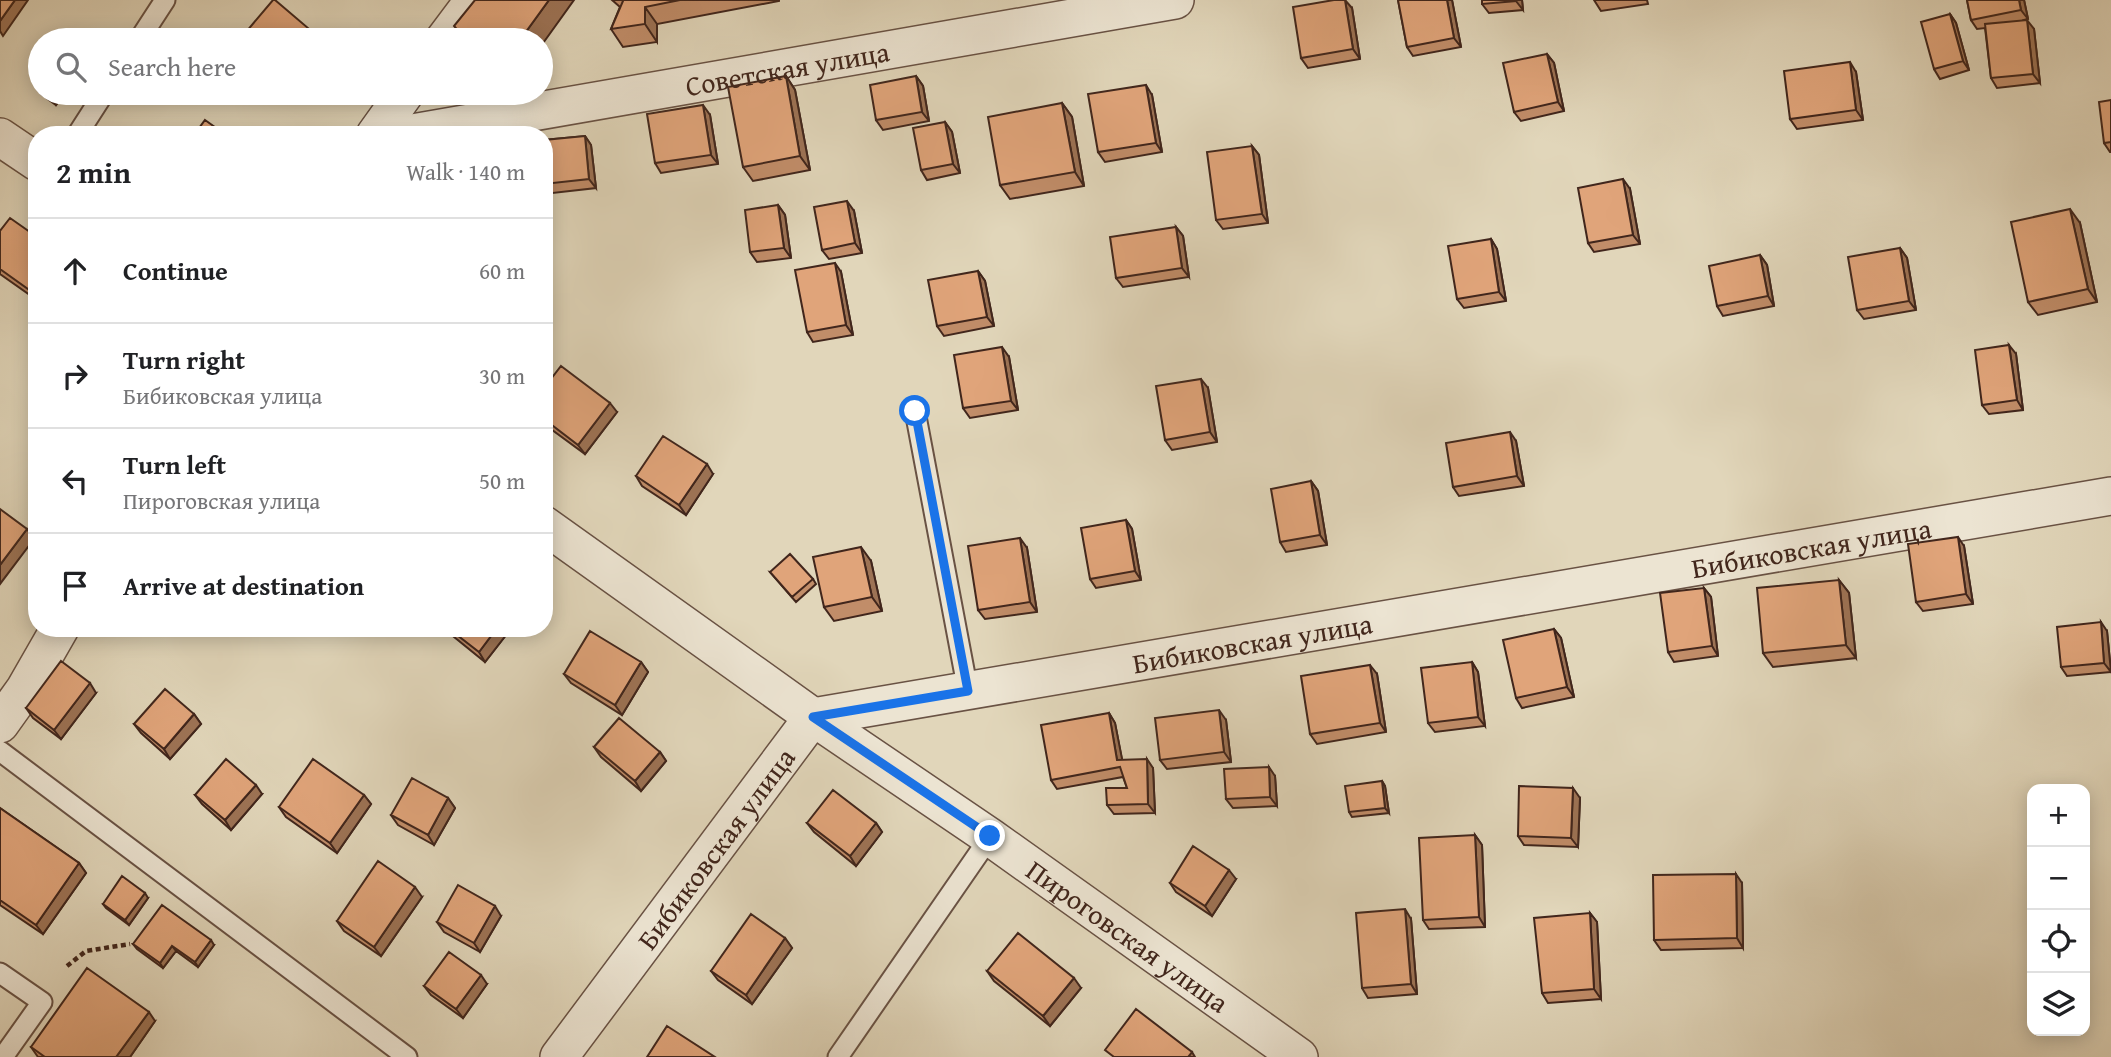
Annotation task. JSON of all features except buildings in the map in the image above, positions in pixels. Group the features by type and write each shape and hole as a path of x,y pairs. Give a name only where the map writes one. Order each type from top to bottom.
{"street":[{"path":"453,28 474,0"},
{"name":"Советская улица","path":"453,126 1175,0"},
{"path":"381,126 396,105"},
{"path":"0,137 28,156"},
{"name":"Бибиковская улица","path":"559,1057 813,717 2111,496"},
{"name":"Пироговская улица","path":"553,530 813,717 990,836 1299,1057"},
{"path":"0,724 12,679 52,637"}],"lane":[{"path":"147,28 165,0"},
{"path":"83,126 96,105"},
{"path":"915,411 968,691"},
{"path":"0,751 407,1057"},
{"path":"838,1057 990,836"},
{"path":"0,973 42,1002 3,1057"}],"path":[{"path":"67,966 86,951 130,944"}],"route":[{"path":"915,411 968,691 813,717 990,836"}]}
